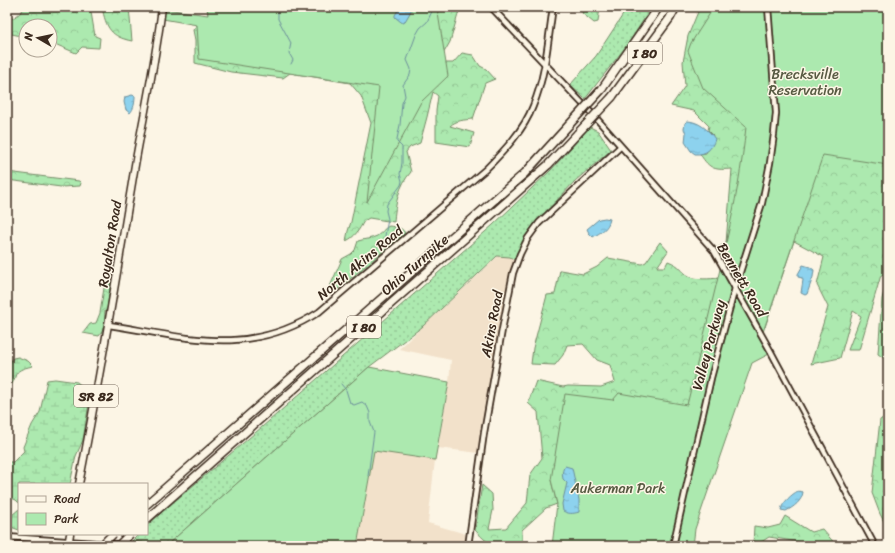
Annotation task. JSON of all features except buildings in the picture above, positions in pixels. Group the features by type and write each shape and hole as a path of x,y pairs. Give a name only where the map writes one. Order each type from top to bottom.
{"highway":[{"name":"Ohio Turnpike","path":"148,503 525,173 570,126 602,89 660,7"},
{"name":"Ohio Turnpike","path":"148,518 548,165 612,97 670,18 676,7"},
{"path":"101,546 112,535"},
{"path":"118,546 129,535"}],"main road":[{"name":"Royalton Road","path":"79,483 109,325 162,7"}],"street":[{"name":"Bennett Road","path":"491,7 596,118 620,147 714,251 875,546"},
{"path":"544,64 553,7"},
{"name":"Valley Parkway","path":"673,546 711,378 735,288 762,203 774,134 776,113 768,7"},
{"name":"North Akins Road","path":"109,325 194,338 227,341 254,339 277,332 309,319 353,284 500,155 523,125 533,107 543,75 544,64"},
{"name":"Akins Road","path":"468,546 484,433 502,330 513,273 520,254 528,238 539,223 620,147"},
{"path":"7,537 68,544 140,546"}],"shaded area":[{"path":"498,256 510,257 515,260 499,329 479,453 438,448 449,382 451,360 399,349"},
{"path":"374,450 435,460 428,523 466,534 464,546 357,546"}],"green space":[{"path":"25,7 83,7 91,12 95,36 100,38 99,48 82,47 76,53 58,45 58,18 18,18 18,35 7,33 7,20 17,15"},
{"path":"102,7 129,7 132,41 114,34 105,21"},
{"path":"207,7 462,7 459,11 450,42 442,56 444,63 453,63 462,53 473,55 480,66 486,69 495,79 485,83 473,119 458,121 450,126 474,133 470,147 436,142 436,111 438,96 433,92 420,143 410,147 406,152 411,172 403,183 398,195 394,222 369,218 364,221 354,235 346,241 371,123 361,96 350,83 290,73 283,78 231,72 195,63 195,40 193,30 199,22 208,15"},
{"path":"207,7 437,7 448,76 421,102 367,202 379,87 199,59 197,25 163,19 165,9 208,15"},
{"path":"584,7 600,7 598,22 594,23 582,13"},
{"path":"628,7 652,7 627,45 585,99 570,85 596,56"},
{"path":"700,7 760,7 753,187 726,243 732,169 717,169 713,168 707,163 700,154 706,153 713,135 708,130 709,126 694,111 671,106 685,86 683,62 688,36"},
{"name":"Brecksville Reservation","path":"714,7 888,7 888,165 823,155 762,335 771,353 752,363 695,529 693,546 552,546 557,504 551,480 565,394 613,400 619,393 687,405 722,261 715,249 726,243 738,185 746,127 703,88 688,51 691,43"},
{"path":"888,7 888,275 881,275 859,350 848,350 861,316 853,311 840,358 811,364 828,307 817,285 824,257 794,241 765,327 750,278"},
{"path":"590,127 598,131 611,150 575,181 546,212 524,239 515,260 510,257 497,256 422,327 369,367 167,545 131,542 138,535 148,535 148,525 162,512 262,427 493,225 551,170"},
{"path":"7,172 79,181 81,183 80,186 61,187 7,180"},
{"path":"389,226 400,228 405,233 337,290 331,293 328,291 342,259 355,250 358,241 377,236"},
{"path":"660,242 668,251 657,267 665,267 668,261 692,277 703,279 718,278 696,408 551,480 557,504 546,508 522,530 522,546 496,546 491,544 475,530 482,485 492,494 493,510 489,529 506,528 527,503 530,475 542,458 538,412 528,403 536,381 563,387 601,387 615,382 610,365 597,360 583,344 567,345 563,355 555,365 531,364 533,348 547,295 555,294 560,270 583,274 597,267 608,258 642,264 646,262"},
{"path":"888,276 888,361 878,354 882,299"},
{"path":"110,279 107,310 105,311 103,330 99,336 83,333 90,324 96,323 100,313 104,288"},
{"path":"18,357 28,361 33,366 17,372 7,390 7,367 13,358"},
{"path":"369,367 449,382 435,460 374,451 357,546 167,545"},
{"path":"55,379 77,382 90,393 83,440 76,456 70,483 18,483 18,502 7,496 7,462 13,462 24,451 23,447 32,425 40,412 47,380"},
{"path":"887,415 888,529 880,514 872,493 880,420"},
{"path":"18,510 18,530 11,527 12,515"},
{"path":"785,516 811,532 822,529 837,546 810,546 799,542 769,537 755,546 753,544 754,526 768,528 780,525"}],"water":[{"path":"400,7 410,7 411,11 404,23 395,17"},
{"path":"132,95 135,96 135,101 130,113 126,110 124,102 125,97"},
{"path":"687,121 691,121 703,127 710,132 715,139 708,151 695,154 691,151 685,142 686,133 684,129"},
{"path":"599,219 610,219 608,225 604,230 593,237 587,229"},
{"path":"803,265 814,270 807,294 805,295 801,293 803,280 802,278 798,277"},
{"path":"565,466 572,468 579,500 579,512 577,513 563,511 562,504 567,483 563,479 562,475"},
{"path":"798,491 803,492 797,503 786,511 781,510 783,504"}],"waterway":[{"path":"282,7 278,12 278,19 291,43 289,53 293,60 291,64"},
{"path":"386,246 385,236 388,219 386,211 387,204 401,185 402,181 400,174 402,147 397,142 397,139 402,103 405,96 403,85 410,75 411,69 407,60 416,35 420,28 427,22 434,7"},
{"path":"341,384 346,390 350,403 354,405 362,402 367,406 370,413 370,422 374,432 368,476"}],"park label":[{"name":"Aukerman Park","path":"618,488"}]}
